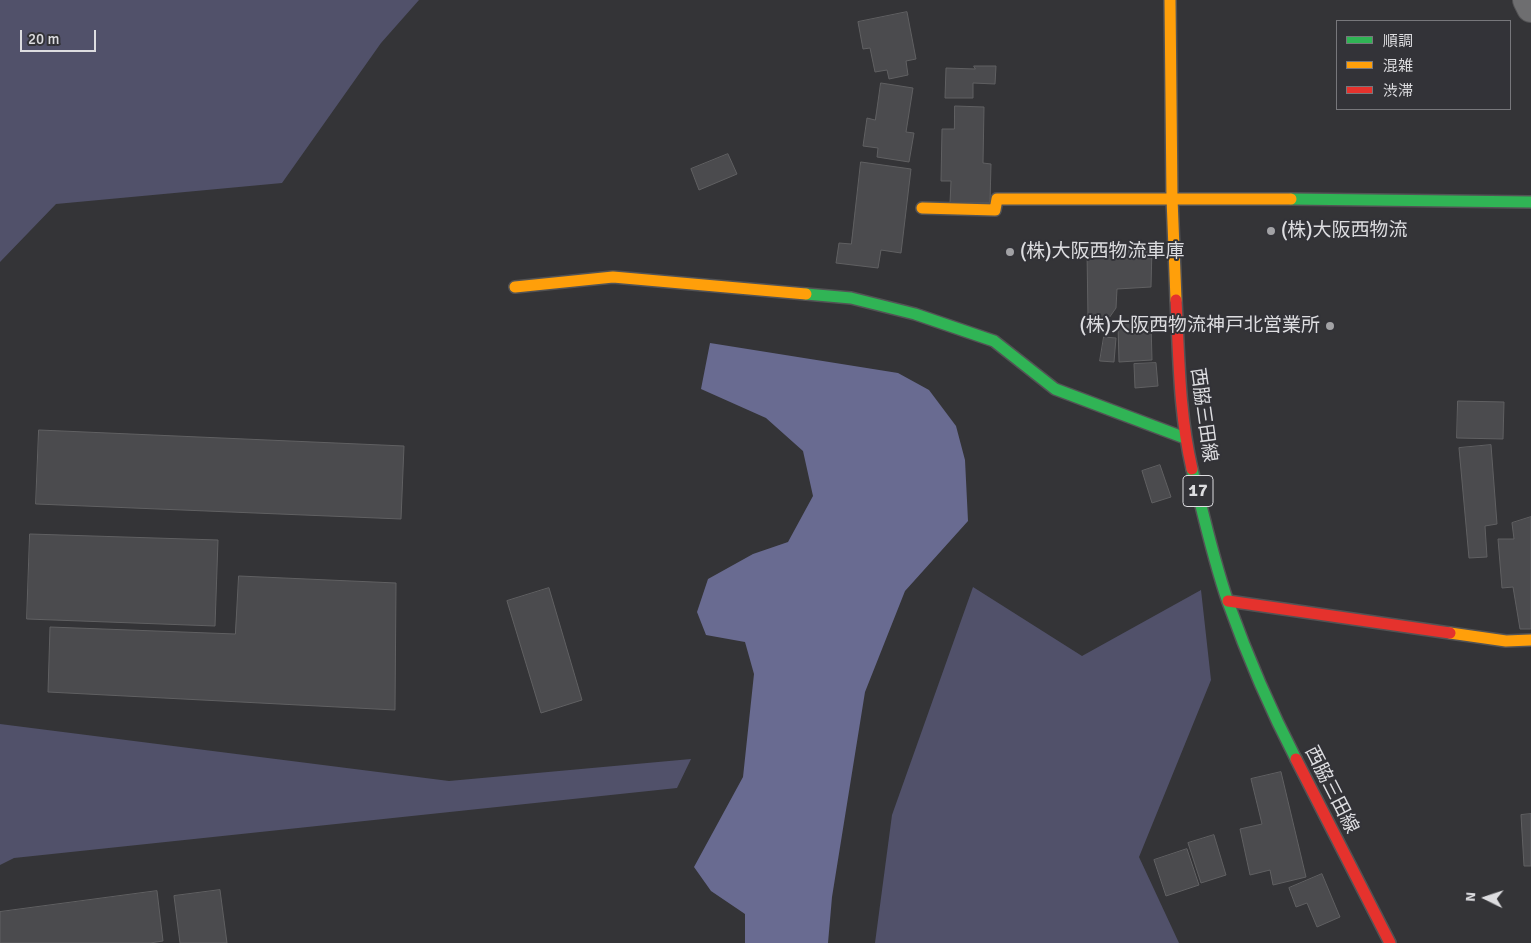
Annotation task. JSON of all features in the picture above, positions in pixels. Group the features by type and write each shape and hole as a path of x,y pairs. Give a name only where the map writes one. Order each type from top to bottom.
{"street":[{"name":"西脇三田線","path":"1170,0 1172,198 1180,392 1185,438 1205,522 1228,601 1255,670 1291,750 1390,943"},
{"path":"1527,0 1531,8"},
{"path":"922,208 995,210 997,199 1172,198 1531,202"},
{"path":"515,287 613,277 851,298 916,314 994,341 1055,389 1185,438"},
{"path":"1228,601 1506,641 1531,640"}],"shaded area":[{"path":"0,0 419,0 381,43 282,183 56,204 0,262"},
{"path":"710,343 898,373 929,390 956,426 965,460 968,521 905,591 865,692 832,897 828,943 745,943 745,914 711,891 694,867 743,777 754,674 745,642 706,635 697,612 708,579 753,554 788,542 813,496 803,451 766,418 701,389"},
{"path":"973,587 1082,656 1201,590 1211,680 1139,857 1179,943 875,943 892,815"},
{"path":"0,724 449,781 691,759 677,788 14,858 0,865"}],"building":[{"path":"907,12 916,59 906,61 908,75 889,79 887,70 875,72 870,48 863,49 858,22"},
{"path":"974,66 996,66 995,84 973,83 973,98 945,98 946,68 975,69"},
{"path":"881,83 913,88 906,132 914,133 909,162 877,157 878,148 863,146 867,118 875,120"},
{"path":"955,106 984,107 983,163 991,164 990,203 950,203 951,181 941,181 942,129 954,129"},
{"path":"728,154 737,174 699,190 691,169"},
{"path":"861,162 911,169 901,253 881,250 878,268 836,263 839,243 851,244"},
{"path":"1152,248 1151,287 1117,289 1116,308 1109,318 1088,318 1087,251"},
{"path":"1151,323 1152,360 1119,362 1118,324"},
{"path":"1104,337 1116,338 1114,362 1100,361"},
{"path":"1156,363 1158,386 1135,388 1134,364"},
{"path":"1458,401 1504,402 1503,439 1457,438"},
{"path":"39,430 404,446 401,519 36,504"},
{"path":"1491,445 1497,524 1485,526 1487,557 1469,558 1459,448"},
{"path":"1160,465 1171,497 1152,503 1142,471"},
{"path":"1531,517 1531,629 1520,629 1513,587 1502,588 1498,539 1514,539 1512,523"},
{"path":"30,534 218,540 215,626 27,619"},
{"path":"239,576 396,583 395,710 48,692 50,627 235,634"},
{"path":"549,588 582,700 541,713 507,601"},
{"path":"1281,772 1306,877 1273,885 1270,870 1250,875 1240,829 1262,824 1251,779"},
{"path":"1531,814 1531,866 1524,866 1521,815"},
{"path":"1214,835 1226,875 1201,883 1188,843"},
{"path":"1187,849 1199,885 1166,896 1154,860"},
{"path":"1322,874 1340,917 1317,927 1307,903 1296,907 1289,888"},
{"path":"220,890 227,943 180,943 174,896"},
{"path":"157,891 163,941 150,943 0,943 0,912"}],"traffic: fast":[{"path":"1291,199 1531,202"},
{"path":"806,294 851,298 915,314 994,341 1055,389 1185,438"},
{"path":"1192,469 1213,553 1228,602 1259,682 1296,759"}],"traffic: slow":[{"path":"1170,0 1172,198 1176,300"},
{"path":"922,208 995,210 997,199 1291,199"},
{"path":"515,287 613,277 806,294"},
{"path":"1450,633 1506,641 1531,640"}],"traffic: jam":[{"path":"1176,300 1182,406 1192,469"},
{"path":"1228,601 1450,633"},
{"path":"1296,759 1390,943"}],"place":[{"name":"(株)大阪西物流","path":"1271,231"},
{"name":"(株)大阪西物流車庫","path":"1010,252"},
{"name":"(株)大阪西物流神戸北営業所","path":"1330,326"}]}
